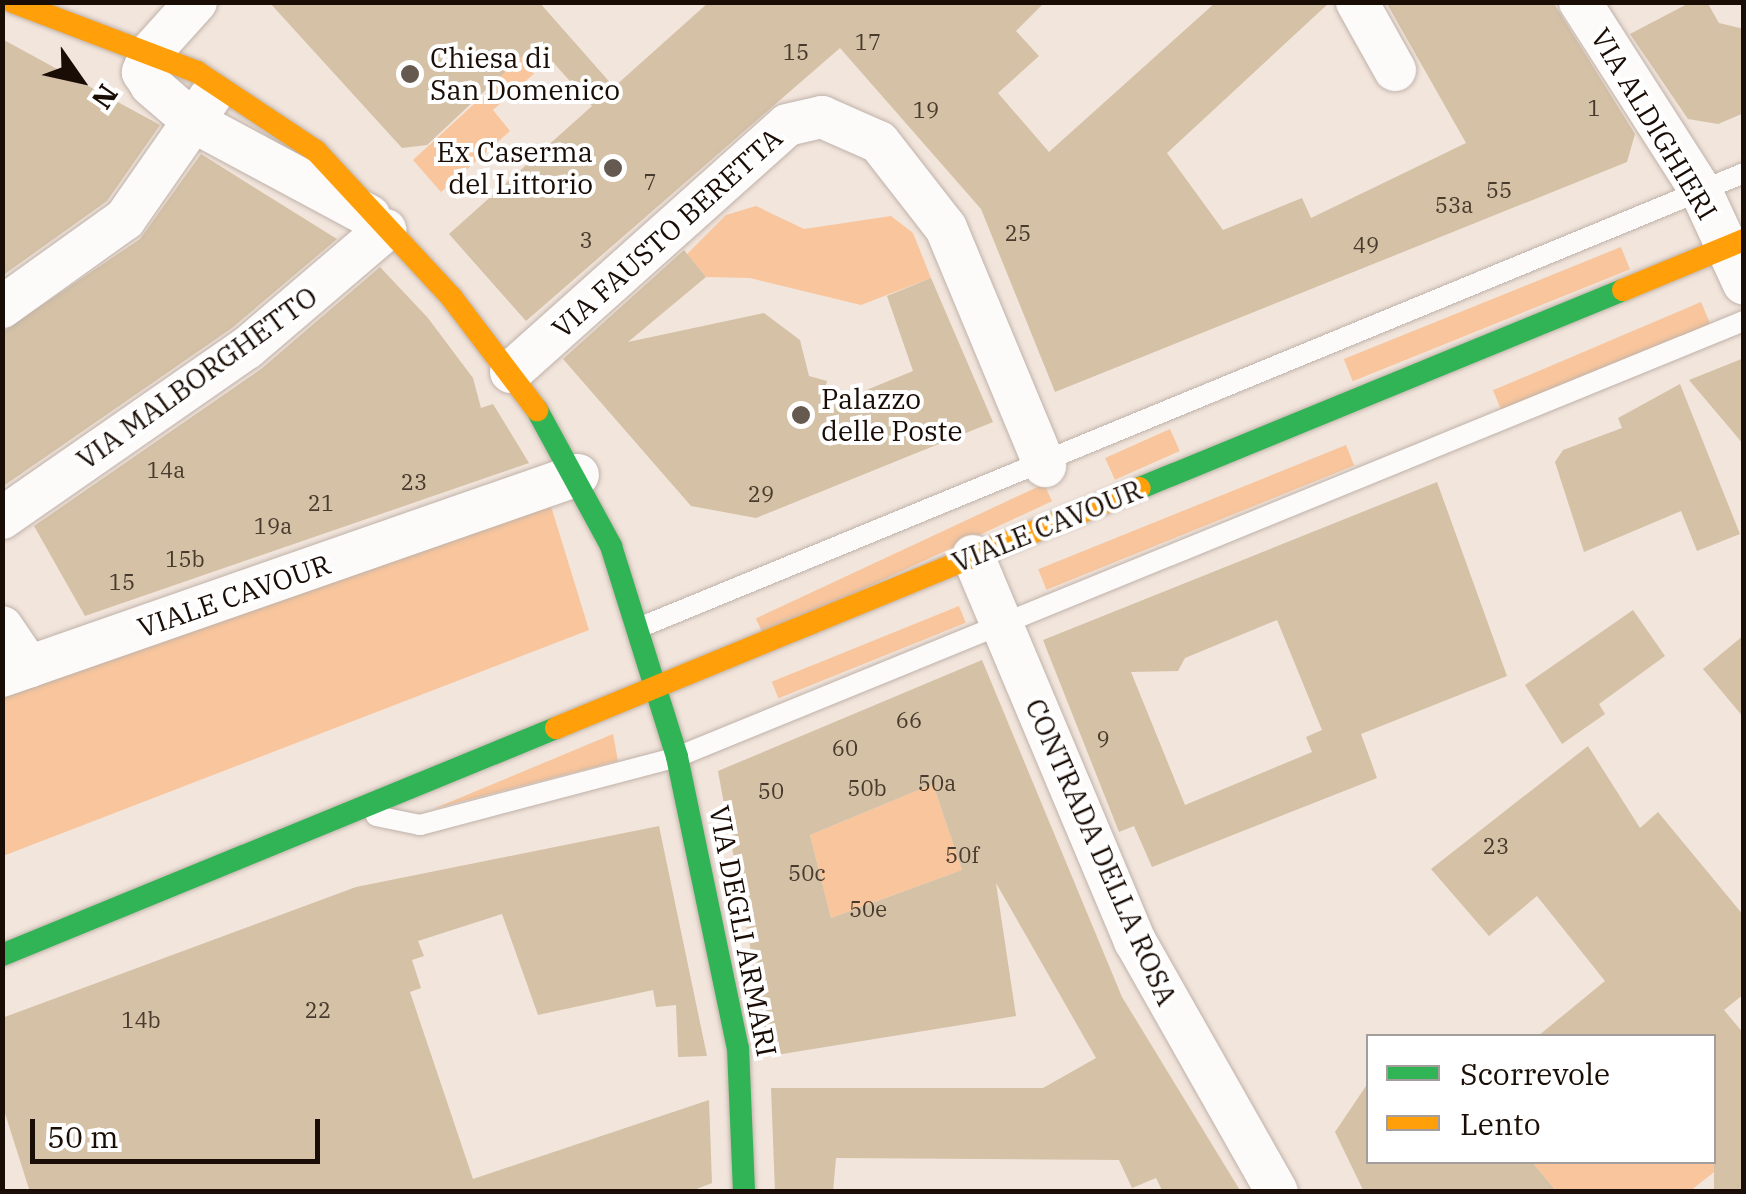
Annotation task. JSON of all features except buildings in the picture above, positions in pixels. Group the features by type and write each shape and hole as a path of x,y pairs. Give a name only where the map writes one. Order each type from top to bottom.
{"street":[{"name":"VIA DEGLI ARMARI","path":"13,2 82,35 150,52 224,85 316,151 511,372 578,475 639,628 676,757 738,1048 744,1192"},
{"path":"1357,2 1395,70"},
{"name":"VIA ALDIGHIERI","path":"1580,2 1738,257"},
{"path":"195,4 150,52 146,78 194,122 377,223"},
{"path":"2,307 126,219 224,85 188,39 195,4"},
{"name":"VIA FAUSTO BERETTA","path":"511,372 787,125 822,117 880,142 946,228 1045,466"},
{"name":"VIA MALBORGHETTO","path":"2,518 247,348 377,223"},
{"name":"VIALE CAVOUR","path":"2,955 973,556 1738,257"},
{"name":"VIALE CAVOUR","path":"16,672 578,475"},
{"name":"CONTRADA DELLA ROSA","path":"973,556 1135,941 1277,1192"},
{"path":"2,627 16,672"}],"lane":[{"name":"VIALE CAVOUR","path":"639,628 1045,466 1744,173"},
{"path":"351,812 420,825 676,757 1744,321"}],"shaded area":[{"path":"522,33 547,62 493,110 510,131 441,192 413,160 497,83 485,67"},
{"path":"756,206 804,229 891,216 913,233 931,278 861,305 750,278 706,277 687,254 726,215"},
{"path":"1621,247 1630,269 1353,381 1344,359"},
{"path":"1701,302 1711,326 1503,414 1493,390"},
{"path":"1170,429 1180,451 1115,480 1105,458"},
{"path":"1346,445 1354,465 1046,590 1038,569"},
{"path":"1044,484 1052,501 764,636 756,618"},
{"path":"550,503 589,630 3,856 3,693"},
{"path":"959,606 966,623 778,698 772,682"},
{"path":"613,734 618,761 433,809"},
{"path":"933,784 962,870 831,918 810,835"},
{"path":"1716,1156 1723,1165 1690,1191 1557,1192 1534,1164 1716,1164"}],"traffic: fast":[{"path":"1140,488 1623,290"},
{"path":"537,410 611,546 677,757 738,1048 744,1192"},
{"path":"2,955 556,728"}],"traffic: slow":[{"path":"13,2 197,72 316,151 452,298 537,410"},
{"path":"1623,290 1744,240"},
{"path":"556,728 1140,488"}],"place":[{"name":"Chiesa di San Domenico","path":"410,74"},
{"name":"Ex Caserma del Littorio","path":"613,168"},
{"name":"Palazzo delle Poste","path":"801,415"}]}
